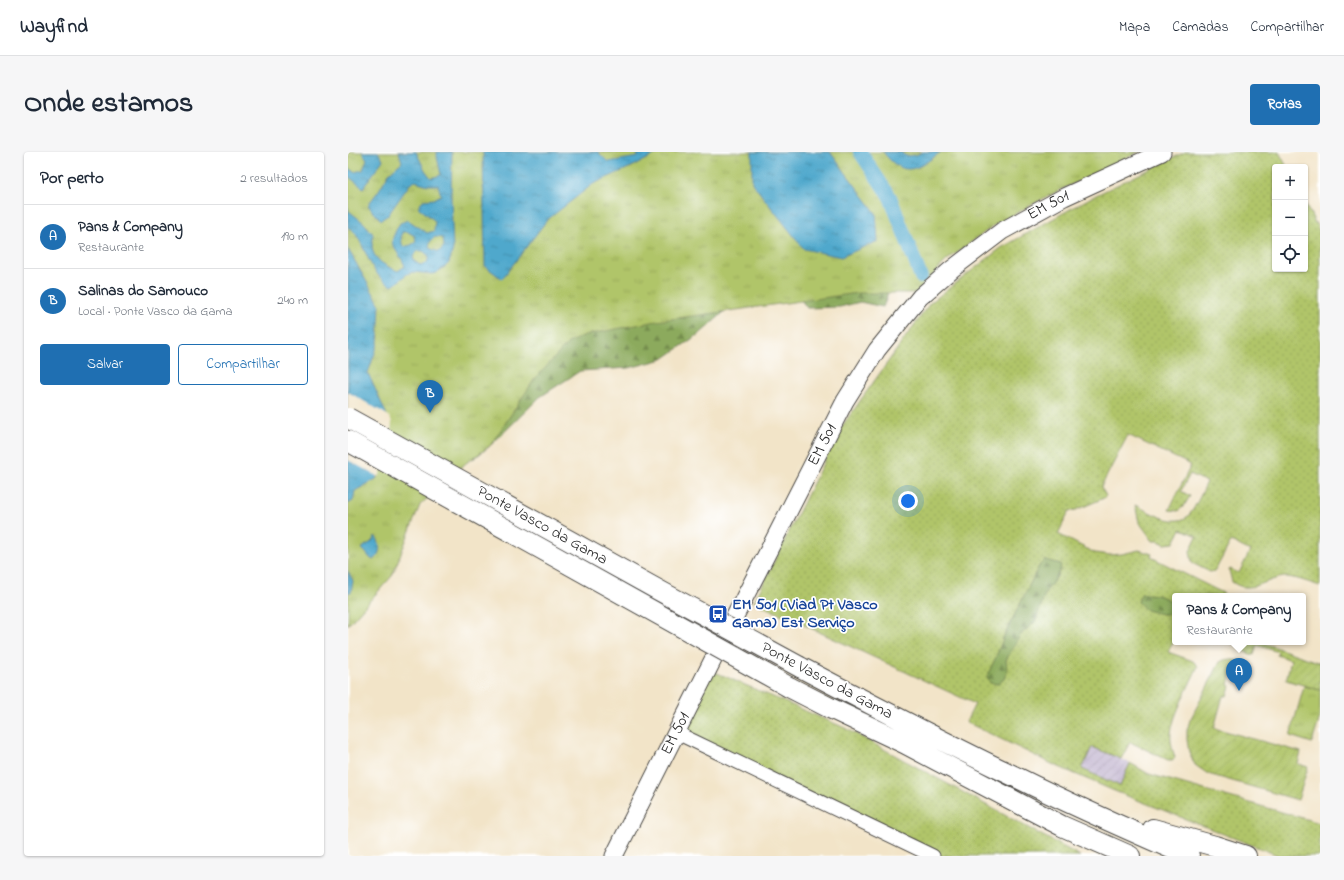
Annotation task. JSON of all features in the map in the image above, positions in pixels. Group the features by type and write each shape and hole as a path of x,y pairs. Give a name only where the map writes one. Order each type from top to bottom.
{"highway":[{"name":"Ponte Vasco da Gama","path":"348,418 800,667 966,753 1091,813 1189,856"},
{"name":"Ponte Vasco da Gama","path":"348,441 830,708 904,743 1062,826 1130,856"},
{"path":"1091,813 1215,846 1246,856"},
{"path":"1062,826 1100,856"}],"main road":[{"name":"EM 501","path":"614,856 845,401 877,350 920,297 952,269 1002,231 1064,197 1162,152"}],"street":[{"path":"677,733 933,856"}],"shaded area":[{"path":"1092,747 1130,763 1120,786 1082,769"}],"green space":[{"path":"348,152 1139,152 1046,197 993,226 946,261 916,293 858,293 657,321 585,335 568,343 534,380 490,446 466,463 420,505 392,576 348,625"},
{"path":"1185,152 1279,152 1285,164 1272,164 1272,272 1308,272 1308,209 1320,232 1320,586 1300,579 1287,577 1252,587 1239,586 1232,582 1229,570 1230,569 1239,573 1250,551 1231,541 1215,571 1210,572 1192,563 1190,551 1197,536 1181,529 1174,543 1165,544 1158,541 1153,541 1139,522 1135,505 1161,517 1181,520 1187,517 1192,511 1207,482 1190,474 1181,491 1190,496 1184,506 1178,511 1169,510 1191,465 1128,435 1101,487 1106,496 1076,510 1069,511 1058,534 1095,553 1110,555 1139,550 1152,554 1151,557 1223,593 1172,593 1172,645 1168,652 1193,661 1198,666 1178,709 1172,726 1171,740 1175,758 1168,760 1130,742 1121,759 1092,747 1082,769 1120,786 1130,763 1149,774 1320,823 1320,856 1280,856 1112,790 1052,764 966,722 975,704 754,602 840,429 930,303 1001,248 1090,198"},
{"path":"887,289 887,297 883,307 860,302 840,307 807,308 801,300"},
{"path":"724,312 702,332 663,359 629,368 580,371 540,397 490,446 473,459 557,332"},
{"path":"1045,560 1061,564 1060,570 1046,591 1035,622 1021,634 1006,660 1007,671 1004,679 998,684 990,683 987,676 1004,636 1039,566"},
{"path":"1141,594 1163,597 1172,603 1172,614 1162,614 1146,610 1138,602"},
{"path":"1243,645 1257,645 1254,655 1243,650"},
{"path":"1257,645 1269,645 1320,663 1320,690 1286,680 1291,660 1277,655 1278,652"},
{"path":"1229,659 1238,661 1236,666 1233,665 1227,696 1223,696 1214,728 1301,752 1298,764 1308,767 1298,800 1208,774 1195,765 1189,752 1187,740 1187,730 1190,720 1220,662"},
{"path":"708,669 845,728 1080,856 933,856 677,733"},
{"path":"1304,686 1320,690 1320,717 1312,743 1290,736"}],"water":[{"path":"362,152 378,152 383,160 363,188 348,176 348,168 354,172 363,170 367,159"},
{"path":"399,152 416,152 431,178 441,175 436,152 452,152 451,197 453,249 449,263 436,273 413,272 407,274 393,286 380,277 375,271 361,242 348,227 348,207 349,211 364,223 373,234 372,247 375,256 385,265 398,271 405,266 393,246 392,242 395,231 400,223 408,220 427,233 434,231 435,221 418,207 423,200 434,199 441,195 438,185 428,185 415,181 410,184 388,215 381,220 368,205 389,173 402,162","holes":["402,232 408,232 415,236 416,242 403,247 401,239","435,237 443,238 444,246 439,252 429,248 430,242","418,251 423,251 429,256 427,263 420,265 414,261 413,256"]},
{"path":"483,152 598,152 608,162 638,157 637,152 659,152 640,163 593,184 547,220 502,279 485,266"},
{"path":"752,152 830,152 876,213 878,241 841,257 804,249 752,183"},
{"path":"883,152 900,152 906,156 916,155 923,152 941,152 918,167 905,169 891,161"},
{"path":"348,249 380,305 378,344 368,373 390,422 387,452 376,479 355,491 353,501 348,504"},
{"path":"375,536 379,542 380,549 378,555 373,560 362,549 372,541"},
{"path":"348,571 353,581 351,592 348,593"}],"pier":[{"path":"348,392 389,416 392,422 389,452 379,477 348,460"}],"waterway":[{"path":"860,152 890,197 921,277"}],"place":[{"name":"Salinas do Samouco","path":"430,413"},
{"name":"EM 501 (Viad Pt Vasco Gama) Est Serviço","path":"718,614"},
{"name":"Pans & Company","path":"1239,691"}]}
